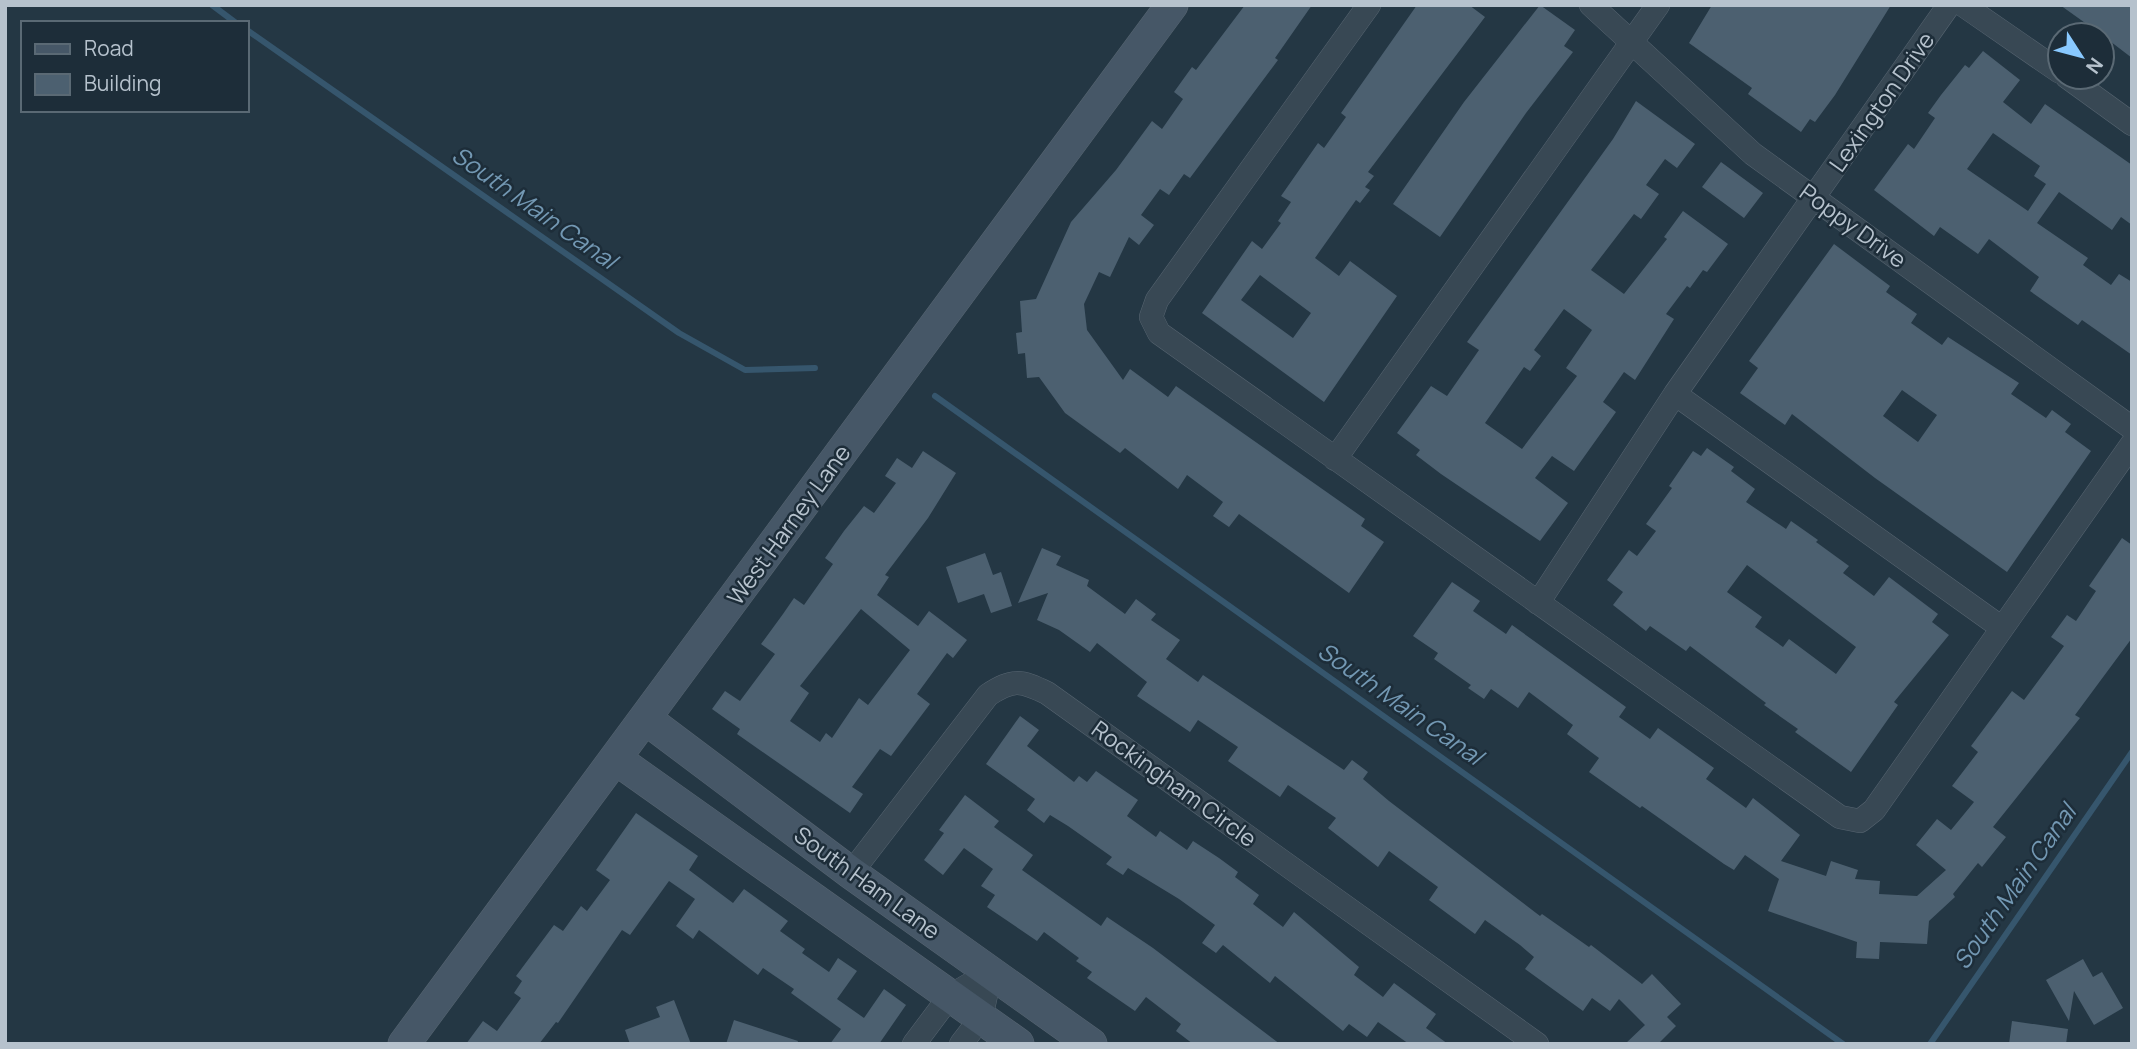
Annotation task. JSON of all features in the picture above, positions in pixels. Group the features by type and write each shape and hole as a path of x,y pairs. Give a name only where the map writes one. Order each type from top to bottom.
{"main road":[{"name":"West Harney Lane","path":"404,1044 1171,5"},
{"name":"South Ham Lane","path":"646,719 851,873 1091,1044"},
{"name":"South Ham Lane","path":"616,759 1018,1044"}],"street":[{"path":"1369,5 1157,300 1151,317 1159,333 1840,817 1860,821 1874,810 2132,444"},
{"name":"Poppy Drive","path":"1591,5 1629,43 1753,154 2132,428"},
{"path":"1335,458 1658,5"},
{"name":"Lexington Drive","path":"1538,603 1675,394 1949,5"},
{"path":"1963,5 2046,62"},
{"path":"2086,91 2132,124"},
{"path":"1675,394 2002,628"},
{"name":"Rockingham Circle","path":"851,873 988,695 1007,683 1025,682 1046,693 1537,1044"},
{"path":"914,1044 950,996 991,972"},
{"path":"961,1044 981,1018 991,972"}],"building":[{"path":"1245,5 1312,5 1275,58 1278,60 1190,178 1184,174 1169,195 1160,189 1141,215 1154,225 1139,245 1129,237 1110,277 1099,272 1084,304 1087,330 1123,380 1130,369 1168,397 1176,386 1365,519 1361,526 1384,542 1349,593 1239,514 1229,527 1213,516 1223,502 1187,475 1178,489 1125,448 1120,453 1065,413 1039,377 1027,378 1025,353 1018,354 1016,333 1022,332 1020,301 1036,299 1071,222 1116,170 1152,121 1162,129 1183,99 1174,92 1192,67 1196,70"},
{"path":"1417,5 1469,5 1485,17 1368,172 1374,176 1365,187 1370,190 1360,203 1356,200 1315,258 1339,276 1350,261 1397,296 1324,402 1202,313 1252,241 1262,249 1281,223 1278,221 1291,202 1281,196 1318,143 1324,148 1346,117 1341,113","holes":["1260,275 1311,313 1293,338 1241,300"]},
{"path":"1540,5 1575,30 1564,46 1573,52 1526,113 1440,237 1393,204 1464,102"},
{"path":"1712,5 1891,5 1835,95 1815,122 1810,119 1801,132 1748,94 1752,88 1689,43"},
{"path":"2060,5 2132,5 2132,58 2116,46 2116,21 2082,21"},
{"path":"1983,51 2020,80 2003,102 2031,124 2045,104 2132,165 2132,225 2121,217 2112,230 2059,192 2037,223 2088,258 2083,265 2111,285 2119,274 2132,282 2132,355 2082,320 2078,325 2030,291 2039,277 1989,239 1978,254 1940,227 1934,236 1874,190 1908,144 1914,149 1935,118 1928,113 1965,65 1969,68","holes":["1993,133 2040,166 2034,176 2046,184 2028,211 1967,169"]},
{"path":"1636,101 1695,144 1677,168 1665,159 1646,185 1659,194 1641,219 1634,214 1591,270 1624,294 1667,239 1664,237 1683,211 1728,244 1707,272 1703,270 1690,288 1687,286 1666,314 1674,319 1635,380 1624,372 1603,402 1616,412 1574,471 1552,456 1535,478 1568,503 1540,541 1441,474 1416,455 1420,450 1397,433 1431,386 1447,396 1479,350 1467,342 1613,139","holes":["1564,309 1592,330 1566,368 1577,376 1522,449 1485,423 1524,367 1530,371 1541,356 1534,350"]},
{"path":"1721,162 1763,193 1744,218 1702,187"},
{"path":"1834,244 1890,286 1886,292 1917,314 1911,323 1942,345 1948,337 2019,383 2011,394 2046,418 2052,410 2071,424 2065,432 2091,451 2007,572 1875,478 1792,414 1785,425 1740,393 1758,368 1749,361","holes":["1902,390 1937,415 1918,442 1883,416"]},
{"path":"1707,448 1734,467 1731,471 1755,489 1746,502 1786,529 1791,521 1818,540 1816,542 1849,566 1843,573 1874,596 1889,577 1938,614 1932,622 1949,635 1894,702 1898,705 1851,772 1795,732 1798,729 1690,646 1686,651 1650,626 1646,631 1613,605 1623,592 1607,580 1629,550 1637,556 1656,531 1646,524 1672,488 1669,486 1693,451 1701,456","holes":["1747,565 1856,647 1836,674 1789,639 1783,647 1755,627 1762,617 1727,592"]},
{"path":"923,451 956,473 928,518 885,575 889,577 877,595 918,626 929,611 967,640 953,658 947,653 917,694 930,704 891,756 880,749 852,787 863,794 850,813 737,734 740,729 712,709 725,691 740,701 775,654 761,644 794,598 804,605 833,564 825,558 864,506 874,513 896,483 885,476 897,458 912,468","holes":["861,609 910,650 868,705 859,698 832,738 826,733 820,742 790,721 809,693 800,686"]},
{"path":"2122,538 2132,545 2132,638 2075,715 2080,718 1993,827 2006,837 1982,867 1978,863 1953,894 1955,897 1929,921 1927,944 1880,942 1879,959 1856,958 1857,942 1768,911 1779,879 1745,855 1734,870 1724,864 1589,772 1599,758 1567,734 1573,725 1529,692 1518,708 1491,689 1484,699 1468,688 1471,685 1434,659 1438,653 1413,636 1452,582 1480,601 1473,611 1506,634 1512,625 1626,707 1619,717 1650,739 1658,728 1714,768 1706,779 1746,808 1753,798 1800,835 1781,861 1826,876 1831,861 1858,870 1855,879 1880,881 1879,894 1917,896 1946,870 1916,845 1937,819 1951,830 1974,802 1952,786 1978,752 1971,746 2012,691 2024,700 2064,646 2051,637 2067,615 2076,621 2096,591 2089,586"},
{"path":"1042,548 1061,556 1056,565 1089,580 1087,586 1125,614 1136,599 1156,614 1151,620 1180,640 1166,659 1198,682 1203,675 1344,770 1352,760 1368,772 1363,779 1389,801 1540,916 1542,914 1589,947 1591,945 1642,984 1652,974 1681,1004 1667,1017 1676,1026 1658,1044 1625,1044 1645,1025 1619,999 1610,1011 1592,998 1583,1011 1525,969 1534,957 1520,945 1485,920 1475,934 1429,900 1438,887 1389,851 1378,867 1328,828 1336,818 1288,785 1280,797 1228,761 1238,747 1198,720 1190,732 1137,696 1147,682 1097,643 1090,652 1059,630 1037,620 1048,593 1018,603"},
{"path":"985,553 993,575 1001,572 1012,606 991,613 984,594 958,603 946,567"},
{"path":"1020,716 1039,730 1027,746 1074,782 1079,776 1087,782 1096,771 1138,800 1127,816 1156,837 1160,831 1187,850 1193,841 1219,858 1238,872 1235,877 1259,895 1253,904 1283,927 1294,912 1359,967 1354,975 1383,997 1394,983 1436,1014 1426,1028 1448,1044 1409,1044 1378,1022 1367,1037 1349,1024 1343,1031 1275,976 1270,983 1223,945 1216,953 1202,943 1215,925 1179,899 1128,868 1123,875 1106,864 1112,857 1068,826 1050,815 1044,823 1027,810 1035,799 986,764"},
{"path":"965,795 999,821 994,827 1033,855 1022,870 1101,926 1107,917 1153,948 1280,1044 1193,1044 1176,1031 1181,1024 1146,997 1135,1011 1087,978 1092,972 1076,961 1079,958 1044,932 1037,941 987,907 995,895 981,886 993,869 964,848 943,875 924,860 944,833 939,830"},
{"path":"636,813 698,856 689,870 733,903 744,889 788,921 780,931 805,949 802,953 829,972 838,958 857,971 837,999 864,1018 884,989 906,1005 879,1044 830,1044 841,1029 791,993 794,989 763,968 758,975 699,930 693,939 676,926 695,899 669,881 630,935 622,930 558,1023 556,1022 539,1044 466,1044 483,1021 497,1031 521,998 514,993 522,981 516,976 554,925 563,931 581,906 587,911 610,880 596,870"},
{"path":"2083,959 2093,977 2102,972 2123,1008 2094,1025 2074,991 2069,1021 2046,980"},
{"path":"674,1000 691,1044 630,1044 625,1030 660,1017 656,1007"},
{"path":"734,1020 798,1041 797,1044 726,1044"},
{"path":"2012,1021 2068,1029 2066,1044 2009,1044"}],"waterway":[{"name":"South Main Canal","path":"212,5 233,21"},
{"name":"South Main Canal","path":"248,31 679,333 745,370 815,368"},
{"name":"South Main Canal","path":"935,396 1843,1044"},
{"name":"South Main Canal","path":"1930,1044 2132,752"}]}
